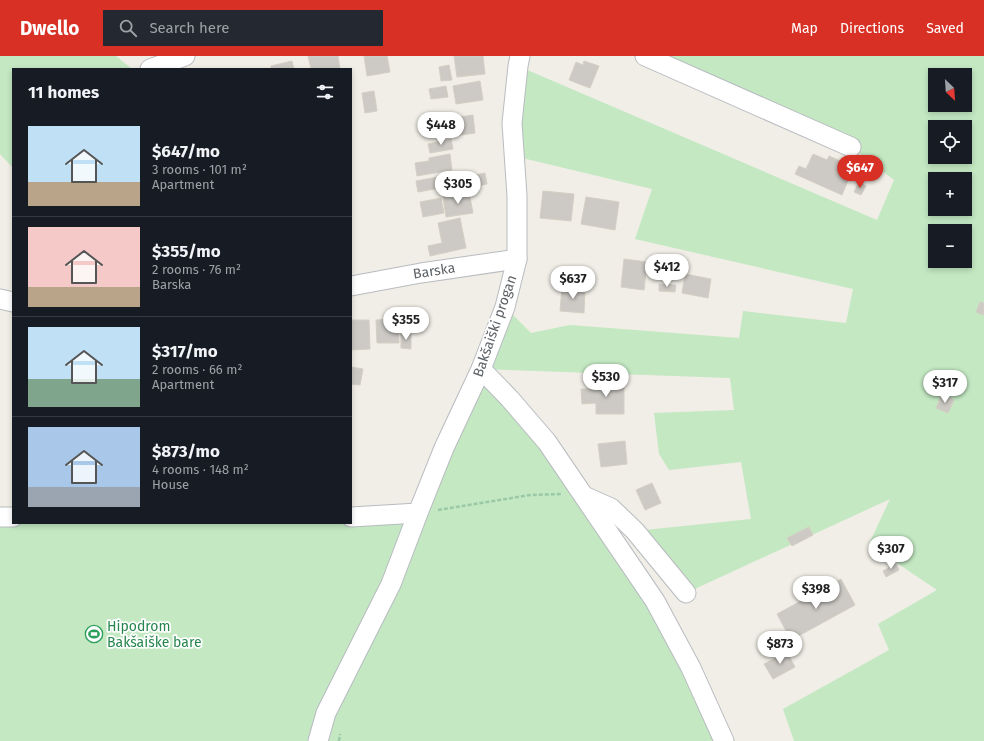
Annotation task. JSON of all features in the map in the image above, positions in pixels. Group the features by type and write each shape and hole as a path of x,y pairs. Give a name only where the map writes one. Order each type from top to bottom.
{"street":[{"path":"153,68 185,56"},
{"name":"Bakšaiški progan","path":"318,741 326,713 391,584 444,448 481,369 505,307 517,259 517,196 512,123 520,56"},
{"path":"645,56 851,147"},
{"name":"Barska","path":"352,286 421,273 517,259"},
{"path":"0,299 12,302"},
{"path":"481,369 546,442 655,602 691,668 724,741"},
{"path":"583,495 611,508 635,531 686,593"},
{"path":"352,517 418,513"},
{"path":"0,517 12,517"}],"path":[{"path":"418,513 530,495 583,495"}],"green space":[{"path":"0,56 116,56 131,68 12,68 12,167 0,154"},
{"path":"645,56 984,56 984,741 794,741 783,709 889,650 878,624 937,590 869,544 890,499 686,593 635,531 751,519 741,462 669,470 659,454 654,413 734,410 730,378 482,369 613,538 724,741 0,741 0,517 12,523 12,524 352,524 418,513 505,307 531,333 570,325 739,338 743,311 846,323 853,289 635,239 652,189 514,156 518,66 877,220 894,180 851,147"}],"building":[{"path":"308,56 338,56 340,68 311,68"},
{"path":"364,56 387,56 390,72 367,76"},
{"path":"454,56 483,56 485,74 457,77"},
{"path":"292,61 294,68 271,68 271,66"},
{"path":"584,61 599,66 590,88 569,80 576,62 583,65"},
{"path":"449,65 452,80 441,81 439,67"},
{"path":"480,81 483,100 456,104 453,86"},
{"path":"446,86 448,97 431,99 429,89"},
{"path":"374,91 377,111 365,113 362,93"},
{"path":"473,115 475,133 447,137 445,119"},
{"path":"451,139 453,149 430,153 428,144"},
{"path":"450,154 452,170 417,176 415,163 429,161 429,158"},
{"path":"813,154 827,160 829,156 845,163 842,169 851,173 842,195 795,174 799,166 806,169"},
{"path":"485,173 487,184 473,187 471,176"},
{"path":"438,177 440,188 418,192 416,181"},
{"path":"859,182 866,186 861,195 854,192"},
{"path":"543,191 574,194 571,221 540,218"},
{"path":"469,192 473,213 446,217 443,197"},
{"path":"586,197 619,202 615,230 581,224"},
{"path":"441,198 444,213 423,217 420,202"},
{"path":"460,218 466,248 430,256 428,246 442,243 438,223"},
{"path":"624,259 647,262 644,290 621,287"},
{"path":"685,274 711,279 708,298 682,293"},
{"path":"659,284 676,285 675,292 659,291"},
{"path":"562,288 585,289 584,313 560,311"},
{"path":"980,302 984,303 983,315 976,312"},
{"path":"398,319 399,343 377,343 376,320"},
{"path":"352,320 369,320 370,349 352,350"},
{"path":"401,333 411,333 411,349 401,348"},
{"path":"352,367 363,369 360,385 352,384"},
{"path":"596,383 624,383 624,414 596,414 596,403 582,404 581,389 597,389"},
{"path":"942,394 954,400 948,413 936,408"},
{"path":"625,441 627,464 601,467 598,444"},
{"path":"652,483 661,503 645,510 636,490"},
{"path":"809,527 813,535 792,546 787,538"},
{"path":"896,564 899,570 886,577 883,571"},
{"path":"841,579 855,605 791,640 777,614"},
{"path":"787,652 795,667 773,679 764,664"}],"place":[{"name":"Hipodrom Bakšaiške bare","path":"94,634"}]}
